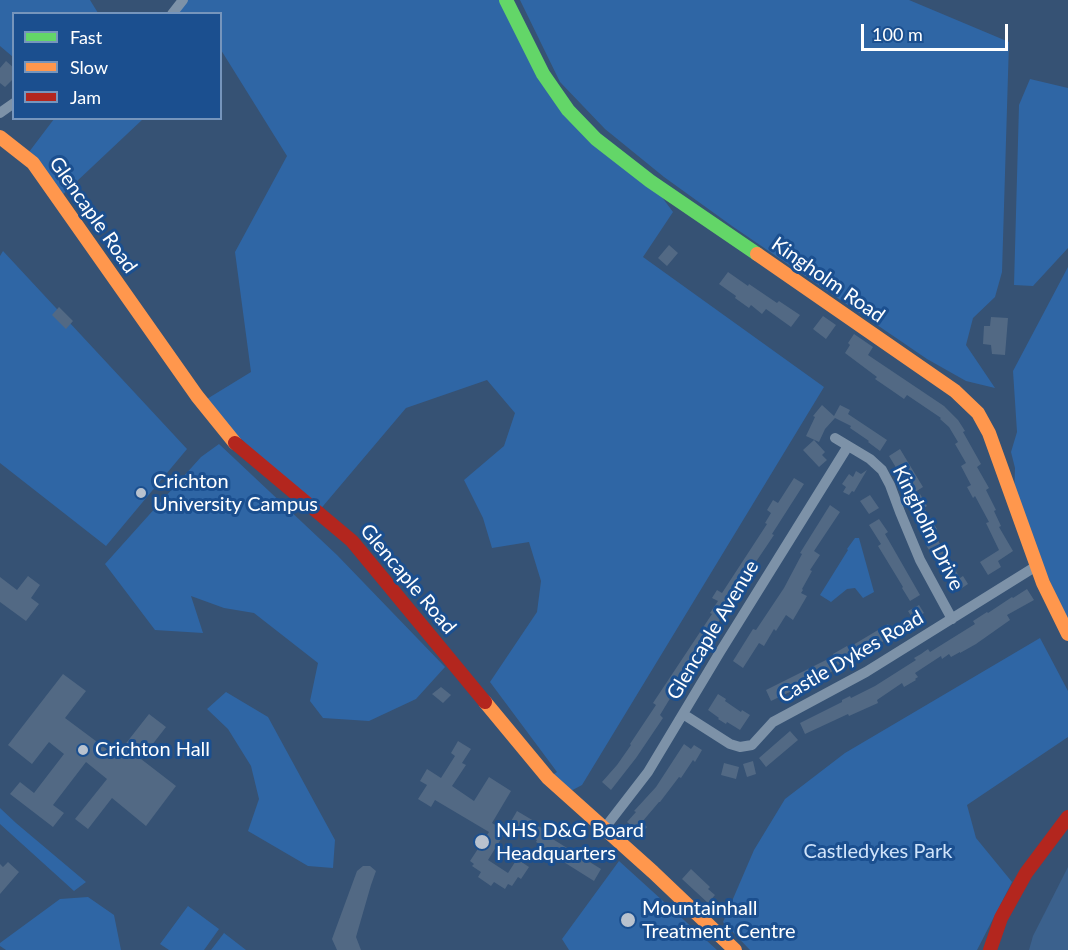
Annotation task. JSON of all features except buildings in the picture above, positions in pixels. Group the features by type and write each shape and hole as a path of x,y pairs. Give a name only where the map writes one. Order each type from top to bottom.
{"main road":[{"name":"Kingholm Road","path":"506,0 543,74 568,110 596,139 650,181 955,391 978,413 989,433 1043,583 1068,634"},
{"name":"Glencaple Road","path":"0,137 33,163 197,396 237,444 352,541 548,778 653,872 735,950"},
{"path":"990,950 1001,918 1026,873 1068,817"}],"street":[{"path":"174,12 183,0"},
{"path":"0,113 12,104"},
{"name":"Kingholm Drive","path":"835,438 870,459 882,470 920,560 952,619"},
{"name":"Glencaple Avenue","path":"604,829 648,772 848,446"},
{"name":"Castle Dykes Road","path":"683,714 730,744 740,747 752,745 773,722 866,672 1038,565"}],"green space":[{"path":"0,0 90,0 97,12 12,12 12,56 0,46"},
{"path":"183,0 506,0 568,110 650,181 673,212 643,257 824,387 582,785 565,794 548,778 557,772 490,682 537,612 541,581 529,542 492,548 483,518 464,480 504,446 515,413 487,380 406,408 318,512 202,402 251,372 235,252 287,156 222,52 222,12 174,12"},
{"path":"520,0 909,0 1009,42 1002,272 995,297 973,318 966,345 995,388 966,381 927,359 732,226 664,177 605,129 560,82"},
{"path":"1030,79 1068,88 1068,248 1033,286 1014,285 1019,105"},
{"path":"53,120 142,120 58,199 29,152"},
{"path":"3,251 187,449 106,546 0,463 0,256"},
{"path":"1068,267 1068,623 1014,498 1015,468 1011,452 1017,432 1013,371"},
{"path":"219,444 337,555 445,667 416,699 369,721 323,718 310,701 318,663 254,613 224,608 191,596 203,633 155,630 105,564 201,457"},
{"path":"855,538 859,538 874,592 863,598 855,588 847,589 831,602 820,595"},
{"name":"Castledykes Park","path":"1040,638 1068,691 1068,737 967,805 976,838 1012,882 977,950 750,950 723,922 754,850 785,799 845,753"},
{"path":"226,692 268,717 335,840 333,868 308,866 248,831 259,799 251,766 228,729 207,709"},
{"path":"0,808 86,882 74,891 0,824"},
{"name":"Mountainhall Treatment Centre","path":"619,861 717,950 569,950 562,939"},
{"path":"88,897 114,915 121,950 6,950 0,946 0,943 60,899"},
{"path":"188,906 219,929 204,950 169,950 160,944"},
{"path":"224,933 246,950 211,950"}],"shaded area":[{"path":"1068,867 1068,950 1029,950 1033,936"}],"traffic: fast":[{"path":"506,0 543,74 568,110 596,139 650,181 757,254"}],"traffic: slow":[{"path":"0,137 33,163 197,396 235,443"},
{"path":"757,254 955,391 978,413 989,433 1043,583 1068,634"},
{"path":"485,702 548,778 653,872 735,950"}],"traffic: jam":[{"path":"235,443 352,541 485,702"},
{"path":"990,950 1001,918 1026,873 1068,817"}],"place":[{"name":"Crichton University Campus","path":"141,493"},
{"name":"Crichton Hall","path":"83,750"},
{"name":"NHS D&G Board Headquarters","path":"482,842"},
{"name":"Mountainhall Treatment Centre","path":"628,920"}]}
